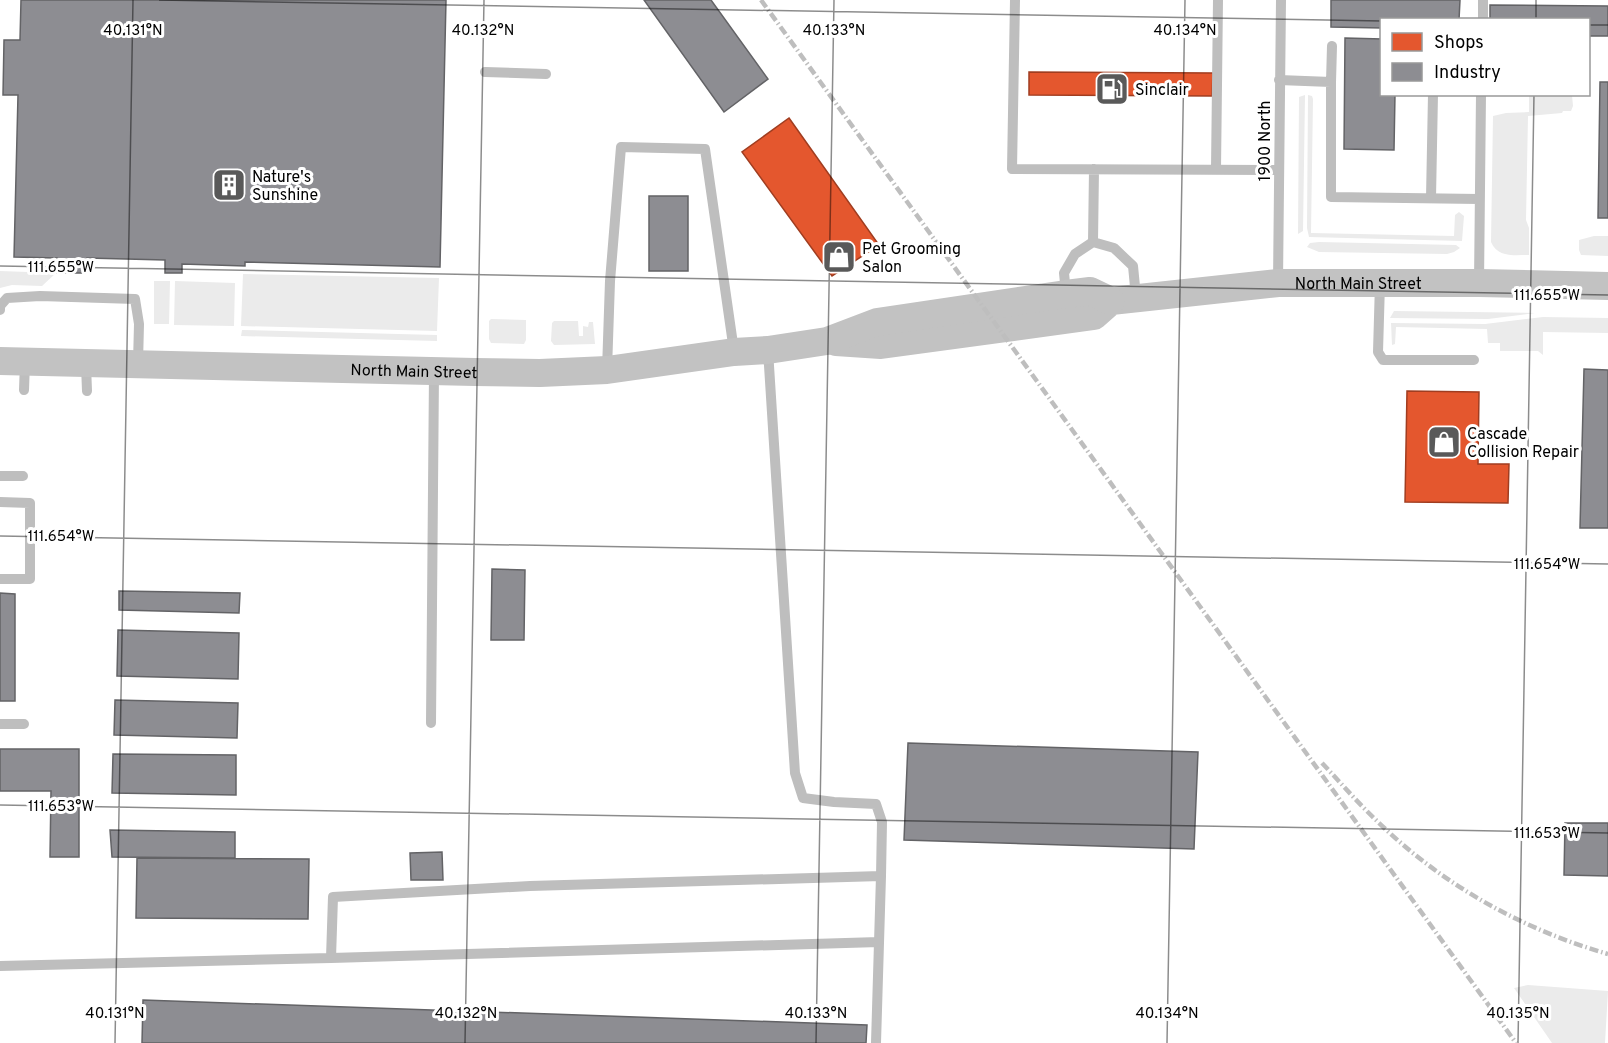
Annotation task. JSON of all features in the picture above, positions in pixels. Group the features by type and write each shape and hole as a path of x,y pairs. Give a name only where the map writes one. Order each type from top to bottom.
{"main road":[{"name":"North Main Street","path":"12,361 540,373 607,370 827,341 877,322 1090,291 1123,300 1278,283 1380,282 1608,286"},
{"name":"North Main Street","path":"827,341 881,345 1094,316 1123,300"}],"lane":[{"path":"1015,0 1012,169 1279,170"},
{"path":"1216,169 1218,0"},
{"name":"1900 North","path":"1278,283 1281,0"},
{"path":"1483,0 1483,18"},
{"path":"1332,45 1330,197 1479,199"},
{"path":"485,72 546,74"},
{"path":"1279,80 1332,82"},
{"path":"1431,198 1433,96"},
{"path":"1479,283 1481,96"},
{"path":"607,370 610,281 621,147 705,149 734,352"},
{"path":"1093,243 1094,169"},
{"path":"1066,294 1064,273 1075,254 1093,243 1114,248 1133,266 1123,300"},
{"path":"1380,282 1378,352 1383,360 1474,360"},
{"path":"0,310 0,306 7,298 40,296 135,299 139,324 138,364"},
{"path":"768,350 795,773 803,798 876,804 882,822 876,1043"},
{"path":"12,361 24,390"},
{"path":"86,363 87,391"},
{"path":"431,723 434,371"},
{"path":"0,476 23,476"},
{"path":"0,502 30,503 30,579 0,579"},
{"path":"0,724 24,724"},
{"path":"332,958 333,897 530,886 880,876"},
{"path":"0,966 879,942"}],"shaded area":[{"path":"1305,95 1303,231 1298,234 1299,97"},
{"path":"1308,95 1313,99 1311,233 1454,236 1455,215 1459,212 1464,216 1462,241 1309,237 1307,228"},
{"path":"1529,96 1572,96 1571,111 1528,116 1526,220 1529,228 1529,255 1512,255 1498,251 1491,242 1493,116 1529,112"},
{"path":"1594,236 1608,236 1608,256 1581,255 1579,240"},
{"path":"1310,243 1456,245 1460,248 1447,254 1319,252 1307,247"},
{"path":"0,271 56,273 42,286 12,285 0,288"},
{"path":"243,274 439,278 437,331 241,326"},
{"path":"154,281 170,281 169,324 154,324"},
{"path":"175,281 235,283 234,326 174,325"},
{"path":"1394,311 1535,313 1488,319 1390,318"},
{"path":"1543,317 1608,318 1608,333 1543,332 1543,355 1538,351 1500,351 1500,343 1488,343 1487,329 1396,327 1395,344 1392,345 1391,323 1485,324"},
{"path":"491,319 526,320 524,344 491,343 489,321"},
{"path":"554,321 578,321 579,336 583,336 583,326 588,327 589,322 593,322 595,344 554,345 551,341"},
{"path":"242,330 437,335 437,341 241,336"},
{"path":"1528,985 1608,991 1605,1043 1552,1043 1514,988"}],"building: Shops":[{"path":"1029,72 1213,73 1212,96 1029,95"},
{"path":"789,118 879,245 832,276 742,152"},
{"path":"1407,391 1479,392 1478,464 1509,464 1508,503 1405,502"}],"building: Industry":[{"name":"Nature's Sunshine","path":"21,0 446,0 440,267 245,262 245,266 182,264 182,273 165,273 165,260 87,258 86,273 57,273 57,258 14,257 18,95 3,95 4,40 20,40"},
{"path":"644,0 711,0 768,79 724,112"},
{"path":"1331,0 1460,0 1459,18 1380,18 1380,28 1331,27"},
{"path":"1490,5 1608,6 1608,36 1590,36 1590,18 1490,18"},
{"path":"1345,38 1380,39 1380,96 1395,96 1394,150 1344,149"},
{"path":"1600,82 1608,82 1608,218 1598,218"},
{"path":"649,196 688,196 688,271 649,271"},
{"path":"1584,369 1608,370 1608,528 1580,528"},
{"path":"492,569 525,570 524,640 491,640"},
{"path":"119,591 240,593 239,613 119,610"},
{"path":"0,593 15,594 15,701 0,701"},
{"path":"118,630 239,633 238,679 117,676"},
{"path":"115,700 238,703 237,738 114,735"},
{"path":"908,743 1198,752 1194,849 904,840"},
{"path":"0,749 79,749 79,857 50,857 51,791 0,791"},
{"path":"113,754 236,755 236,795 112,793"},
{"path":"1565,823 1608,823 1608,876 1564,875"},
{"path":"110,830 235,832 235,858 112,857"},
{"path":"442,852 443,880 411,880 410,853"},
{"path":"137,858 309,859 308,919 136,918"},
{"path":"143,1000 867,1025 866,1043 142,1043"}],"railway":[{"path":"761,0 1516,1043"},
{"path":"1322,763 1401,843 1455,884 1484,902 1544,932 1608,954"}],"place":[{"name":"Sinclair","path":"1112,89"},
{"name":"Nature's Sunshine","path":"229,185"},
{"name":"Pet Grooming Salon","path":"839,257"},
{"name":"Cascade Collision Repair","path":"1444,442"}]}
